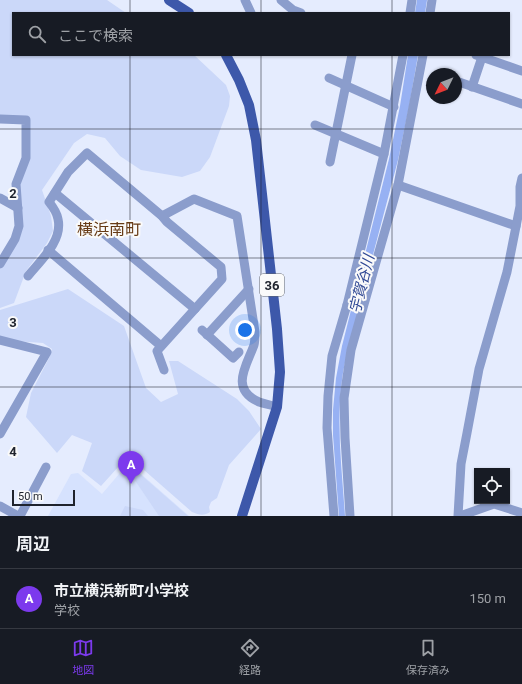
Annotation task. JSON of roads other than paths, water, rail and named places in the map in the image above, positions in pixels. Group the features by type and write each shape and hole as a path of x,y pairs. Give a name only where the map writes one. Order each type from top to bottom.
{"main road":[{"path":"169,0 187,12"},
{"name":"36","path":"227,56 239,80 248,105 256,140 280,372 277,407 242,516"}],"street":[{"path":"245,0 251,12"},
{"path":"281,0 293,10 298,12"},
{"path":"410,12 412,0"},
{"path":"430,12 432,0"},
{"path":"330,162 352,56"},
{"path":"334,516 327,428 328,396 332,356 348,305 384,154 403,56"},
{"path":"350,516 344,398 351,350 361,309 398,186 423,56"},
{"path":"472,87 479,56 522,71"},
{"path":"329,78 394,107"},
{"path":"462,83 522,104"},
{"path":"0,119 26,120 26,158 16,184 19,226 15,239 0,262"},
{"path":"315,125 384,154"},
{"path":"28,276 56,238 59,226 58,218 49,202 68,172 87,153 221,267 222,279 157,351 164,370"},
{"path":"522,178 520,186 520,206 507,272 479,369 461,464 459,516 494,504 522,513"},
{"path":"398,186 516,226"},
{"path":"55,192 195,309"},
{"path":"0,198 18,208"},
{"path":"162,216 194,199 237,216 255,332 255,343 242,374 242,383 245,391 251,397 259,402 277,407"},
{"path":"48,250 161,346"},
{"path":"239,352 233,358 204,333 249,289"},
{"path":"348,305 361,309"},
{"path":"0,340 47,352 0,434"},
{"path":"0,506 19,516 46,467"}],"water":[{"path":"417,0 427,0 425,12 415,12"},
{"name":"宇賀谷川","path":"408,56 418,56 398,160 342,376 340,397 340,431 345,516 339,516 333,435 333,410 336,378 342,346 389,159 400,106"}],"place":[{"name":"市立横浜新町小学校","path":"131,484"}],"district":[{"name":"横浜南町","path":"109,229"}]}
